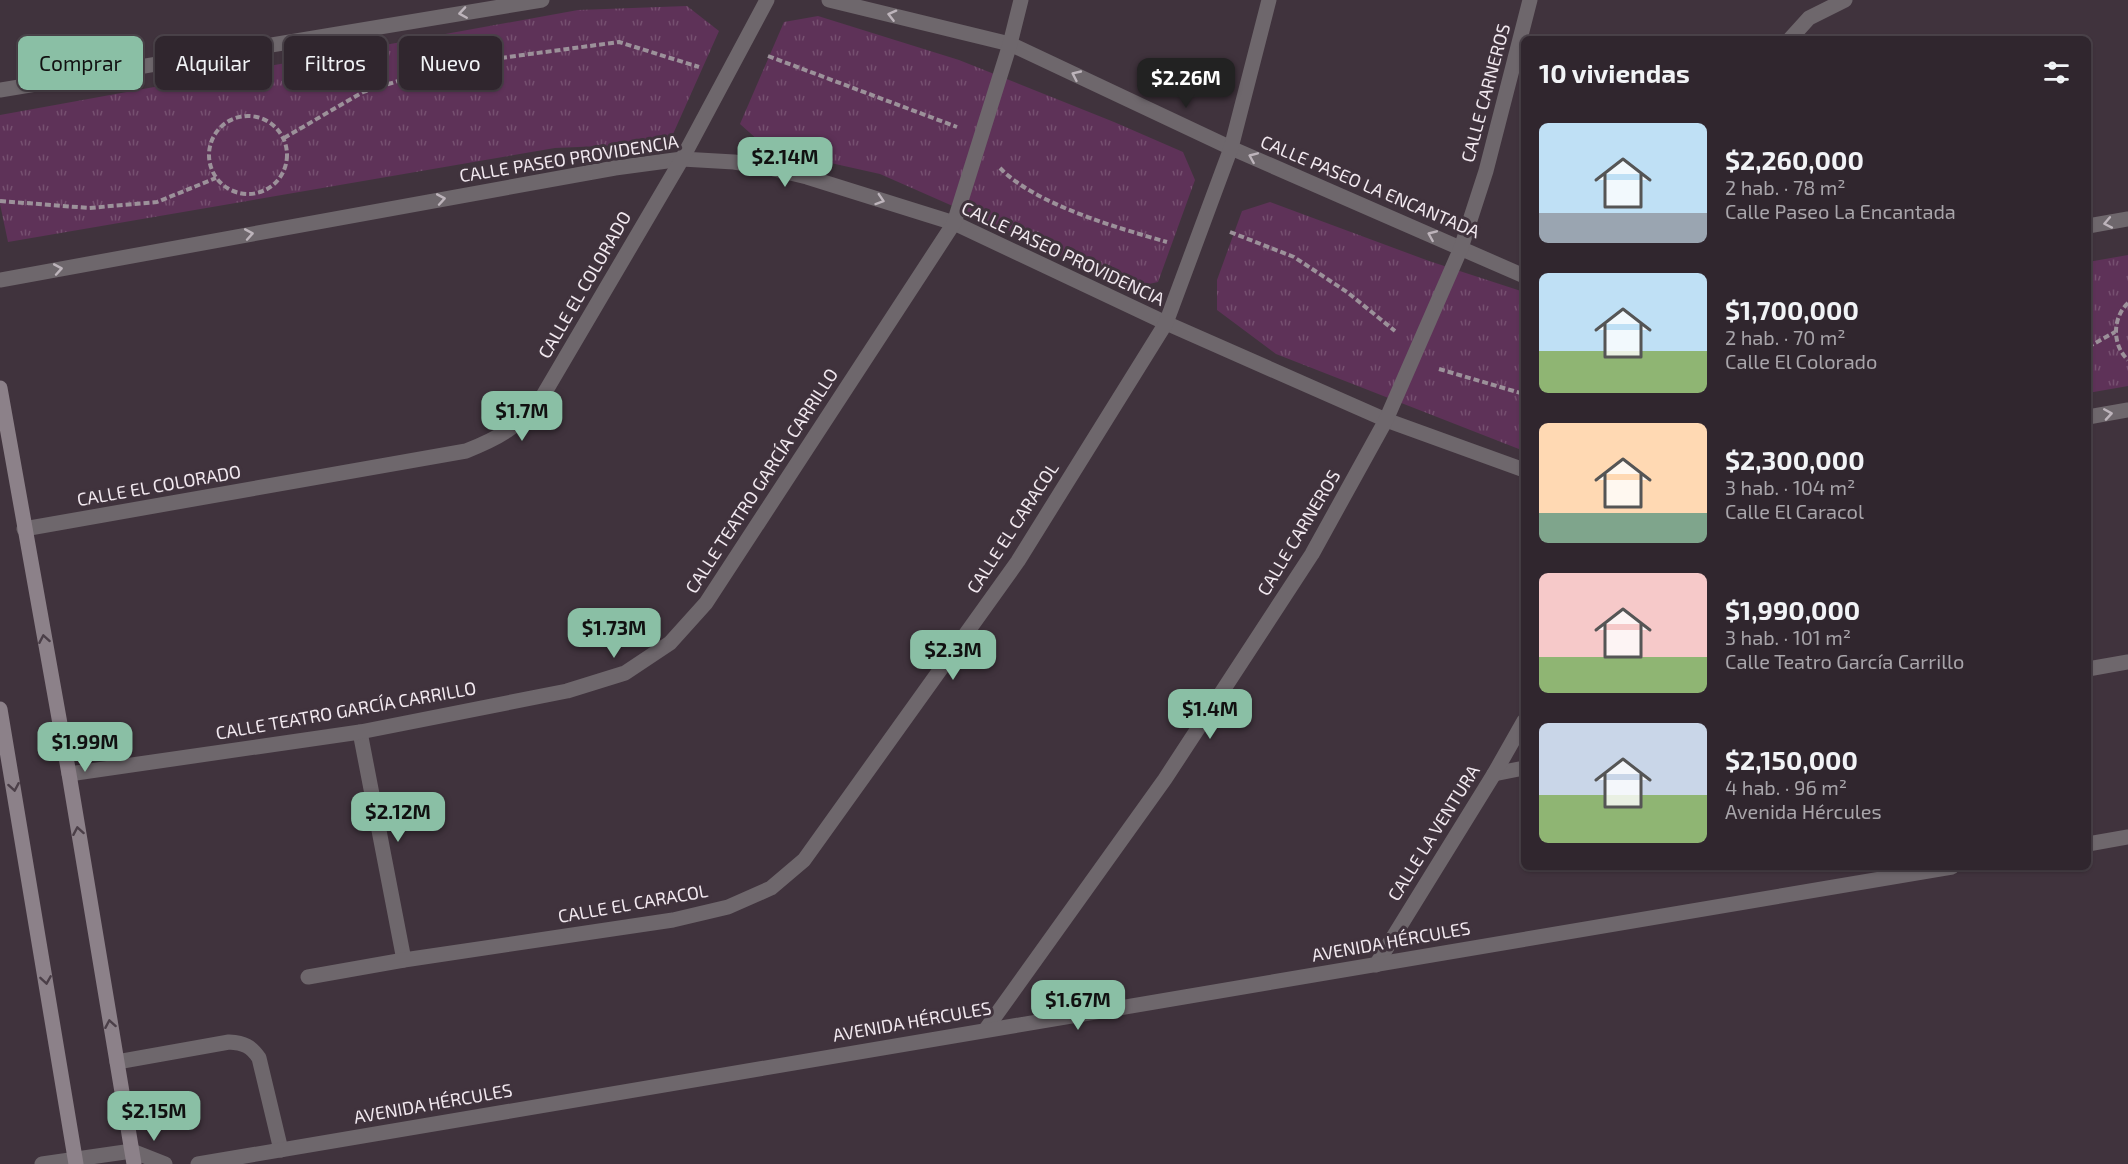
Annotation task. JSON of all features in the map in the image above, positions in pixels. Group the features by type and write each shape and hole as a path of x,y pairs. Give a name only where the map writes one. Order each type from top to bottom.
{"street":[{"path":"0,90 542,0"},
{"name":"CALLE EL COLORADO","path":"24,529 466,451 496,440 520,423 541,399 682,159 767,0"},
{"name":"CALLE PASEO LA ENCANTADA","path":"829,0 1010,44 1231,148 1521,275"},
{"name":"CALLE TEATRO GARCÍA CARRILLO","path":"69,774 360,732 567,690 625,673 670,643 706,603 954,223 1010,44 1021,0"},
{"name":"CALLE EL CARACOL","path":"309,976 673,920 728,908 771,888 804,860 1018,561 1166,322 1231,148 1269,0"},
{"name":"CALLE CARNEROS","path":"987,1029 1165,779 1312,554 1386,420 1461,248 1486,171 1530,0"},
{"path":"1793,36 1809,18 1845,0"},
{"name":"CALLE PASEO PROVIDENCIA","path":"0,280 615,168 682,159 734,162 807,177 954,223 1166,322 1386,420 1521,469"},
{"path":"2091,225 2128,219"},
{"path":"0,387 69,774 133,1158"},
{"path":"2091,416 2128,410"},
{"path":"2091,668 2128,662"},
{"path":"0,709 76,1161"},
{"name":"CALLE LA VENTURA","path":"1376,965 1521,726"},
{"path":"360,732 404,960"},
{"path":"1494,774 1521,769"},
{"path":"2091,843 2128,837"},
{"name":"AVENIDA HÉRCULES","path":"198,1164 1934,870"},
{"path":"117,1062 230,1042 243,1043 253,1049 259,1059 281,1150"},
{"path":"42,1164 133,1158 165,1164"}],"path":[{"path":"284,138 363,92 449,65 619,42 698,67 723,82"},
{"path":"742,46 980,141 1012,180 1063,207 1122,230 1194,250"},
{"path":"254,116 266,120 277,128 284,138 288,151 287,164 282,176 274,186 262,192 249,195 236,193 216,178 210,166 208,153 212,140 218,129 228,121 254,116"},
{"path":"0,201 89,208 158,202 216,178"},
{"path":"1204,221 1294,257 1347,292 1415,355 1521,393"},
{"path":"2128,303 2118,318 2115,332 2118,346 2128,360"},
{"path":"2091,345 2115,332"}],"green space":[{"path":"687,6 719,31 669,143 555,148 8,242 0,204 0,115 155,87 155,90 272,90 272,66 284,63 284,90 387,90 387,45 399,43 399,90 502,90 502,36 435,36 578,10"},
{"path":"818,16 959,60 1183,152 1195,180 1158,282 1126,289 1014,233 880,174 768,149 740,124 784,22"},
{"path":"1270,202 1429,261 1521,291 1521,450 1276,354 1217,310 1217,280 1242,211"},
{"path":"2128,255 2128,386 2091,392 2091,261"}]}
